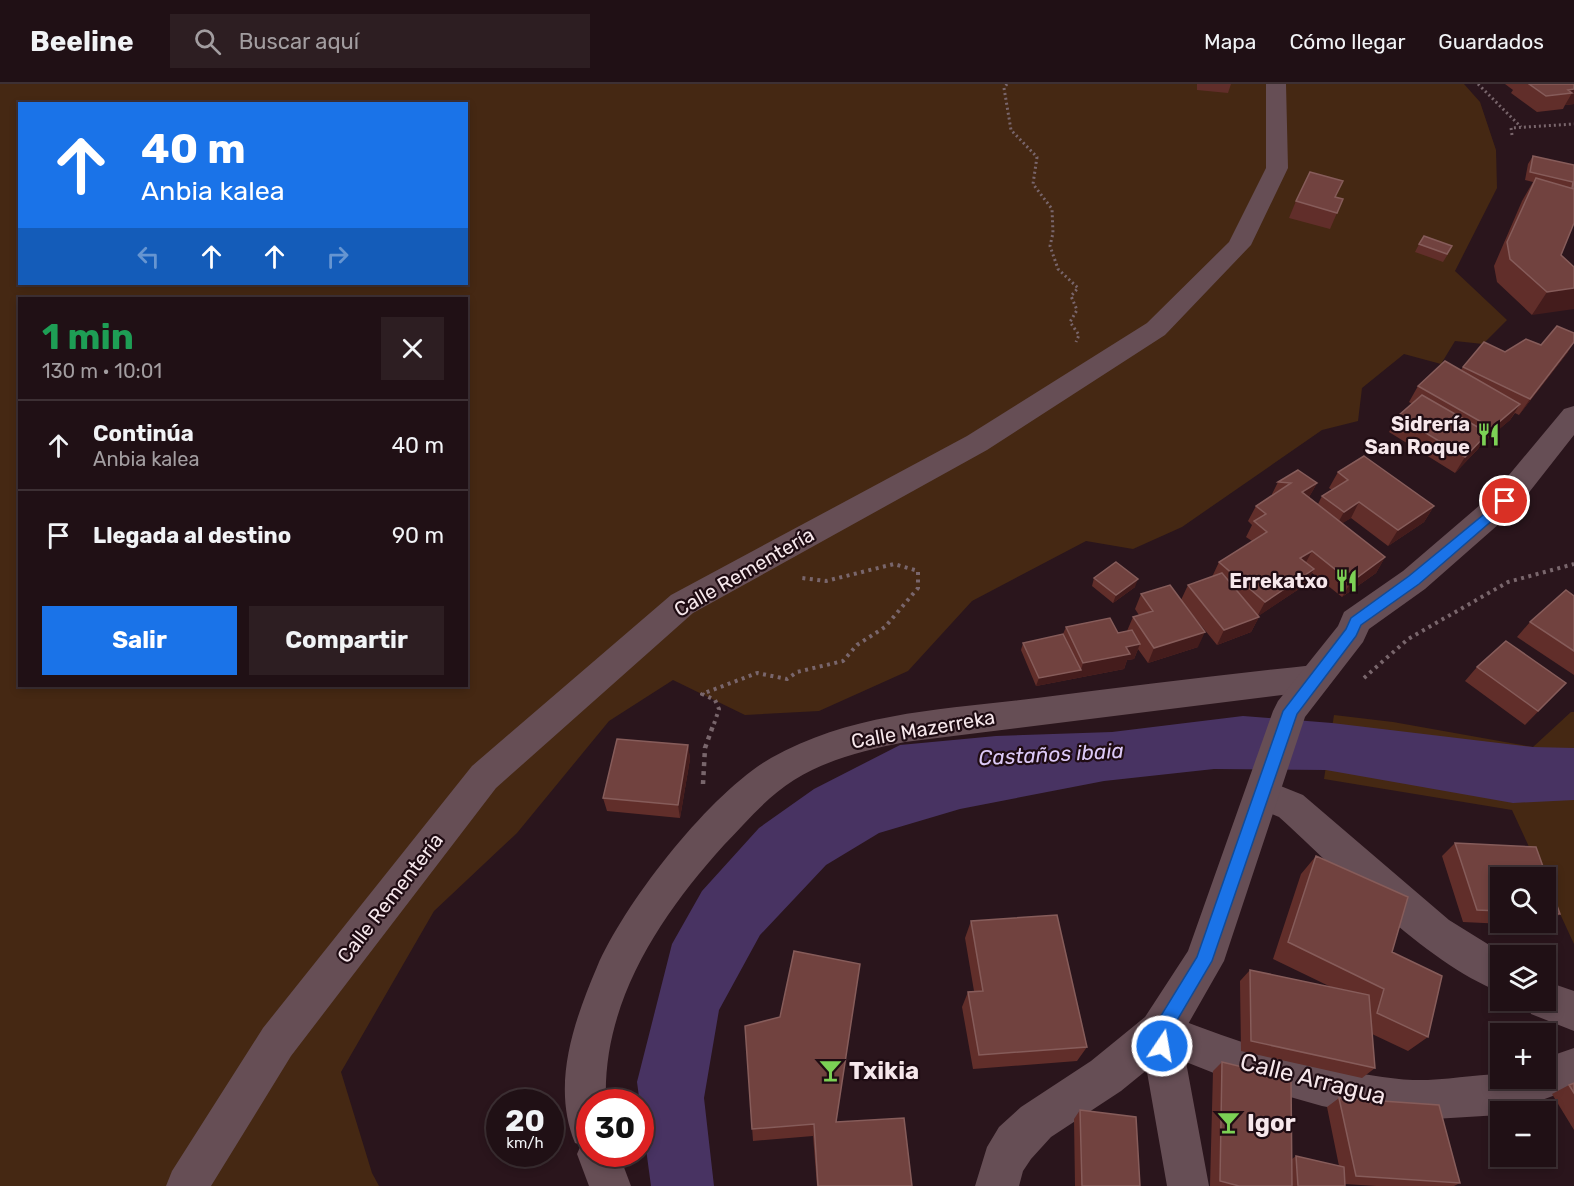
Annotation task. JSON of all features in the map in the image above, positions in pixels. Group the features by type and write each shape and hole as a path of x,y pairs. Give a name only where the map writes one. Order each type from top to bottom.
{"street":[{"name":"Calle Rementería","path":"187,1186 277,1042 484,777 682,604 987,436 1156,329 1239,245 1276,168 1276,84"},
{"path":"997,1186 1003,1163 1011,1150 1036,1122 1106,1076 1160,1032 1204,961 1290,711 1351,633 1356,621 1414,580 1505,501 1574,416"},
{"name":"Calle Mazerreka","path":"584,1089 584,1077 602,1002 616,967 638,926 674,873 742,801 783,769 833,746 908,728 1314,678"},
{"path":"1261,799 1291,806 1436,933 1490,967"},
{"path":"1556,1004 1574,1011"},
{"path":"1160,1032 1188,1186"},
{"name":"Calle Arragua","path":"1160,1032 1234,1060 1322,1086 1401,1100 1502,1094 1574,1068"},
{"path":"603,1167 610,1186"}],"path":[{"path":"1007,84 1004,88 1011,130 1037,157 1033,184 1052,209 1053,233 1050,246 1059,269 1078,288 1071,296 1077,310 1070,322 1079,335 1074,347"},
{"path":"1478,84 1522,128"},
{"path":"1512,135 1511,129 1574,124"},
{"path":"703,787 705,748 719,709 715,700 702,694 758,673 787,679 797,672 843,661 857,645 885,627 918,588 918,571 894,564 826,581 792,578"},
{"path":"1314,678 1354,688 1408,639 1488,593 1508,582 1574,564"}],"shaded area":[{"path":"0,84 1464,84 1480,102 1496,150 1497,188 1455,271 1507,320 1483,344 1455,341 1441,364 1404,354 1362,388 1358,421 1322,430 1182,527 1133,549 1086,541 972,601 908,671 819,711 745,715 673,680 609,721 517,833 434,911 341,1072 372,1173 379,1186 0,1186"},
{"path":"1571,712 1574,712 1574,944 1556,905 1556,867 1538,867 1512,810 1324,779 1334,715 1393,722 1533,747"}],"water":[{"name":"Castaños ibaia","path":"1243,716 1332,723 1533,747 1574,748 1574,800 1513,803 1326,770 1214,769 1104,781 960,809 879,833 826,865 760,935 719,1010 704,1098 714,1186 651,1186 648,1167 654,1167 654,1089 638,1089 637,1082 672,944 702,891 759,828 814,789 900,745 996,736 1112,732"}],"building":[{"path":"1529,84 1574,84 1574,89 1568,90 1572,93 1546,96"},
{"path":"1533,156 1574,165 1574,189 1572,188 1573,182 1530,172"},
{"path":"1310,172 1343,181 1335,197 1343,199 1337,213 1296,201"},
{"path":"1536,178 1574,189 1574,223 1561,255 1574,267 1574,288 1547,292 1510,259 1507,242"},
{"path":"1424,236 1452,246 1447,254 1419,244"},
{"path":"1557,326 1574,333 1574,342 1530,399 1463,367 1484,342 1505,352 1526,339 1541,345"},
{"path":"1445,361 1520,404 1492,428 1418,386"},
{"path":"1422,395 1488,433 1465,457 1398,416"},
{"path":"1364,456 1434,506 1398,530 1359,502 1344,512 1322,496 1348,480 1338,472"},
{"path":"1298,470 1317,483 1302,492 1385,557 1351,582 1312,551 1300,558 1314,569 1265,602 1219,562 1267,532 1254,521 1266,514 1256,506 1291,483 1278,482"},
{"path":"1116,562 1138,579 1116,595 1094,578"},
{"path":"1222,573 1259,617 1224,630 1188,585"},
{"path":"1170,585 1205,632 1154,648 1133,617 1153,611 1141,594"},
{"path":"1566,590 1574,596 1574,651 1530,622"},
{"path":"1110,618 1118,633 1132,630 1140,644 1126,647 1130,654 1083,663 1066,627"},
{"path":"1063,634 1081,670 1039,678 1023,643"},
{"path":"1506,641 1566,683 1538,711 1477,667"},
{"path":"617,739 688,745 678,805 603,798"},
{"path":"1455,843 1536,847 1543,867 1490,867 1490,911 1477,910"},
{"path":"1316,856 1408,897 1392,952 1442,976 1428,1037 1377,1013 1384,989 1288,942"},
{"path":"1057,915 1087,1047 979,1055 968,992 983,991 971,921"},
{"path":"794,951 860,964 836,1122 904,1118 912,1186 818,1186 814,1124 752,1129 745,1026 780,1017"},
{"path":"1250,970 1369,995 1375,1068 1251,1041"},
{"path":"1222,1062 1291,1079 1292,1186 1239,1186 1220,1181"},
{"path":"1574,1083 1574,1093 1569,1085"},
{"path":"1339,1098 1439,1105 1460,1183 1356,1176"},
{"path":"1080,1110 1136,1117 1140,1186 1082,1186"},
{"path":"1296,1156 1344,1167 1345,1186 1298,1186"}],"place":[{"name":"Sidrería San Roque","path":"1488,435"},
{"name":"Errekatxo","path":"1346,581"},
{"name":"Txikia","path":"831,1071"},
{"name":"Igor","path":"1229,1123"}],"route":[{"path":"1162,1046 1160,1032 1204,961 1290,711 1351,633 1356,621 1414,580 1505,501"}]}
